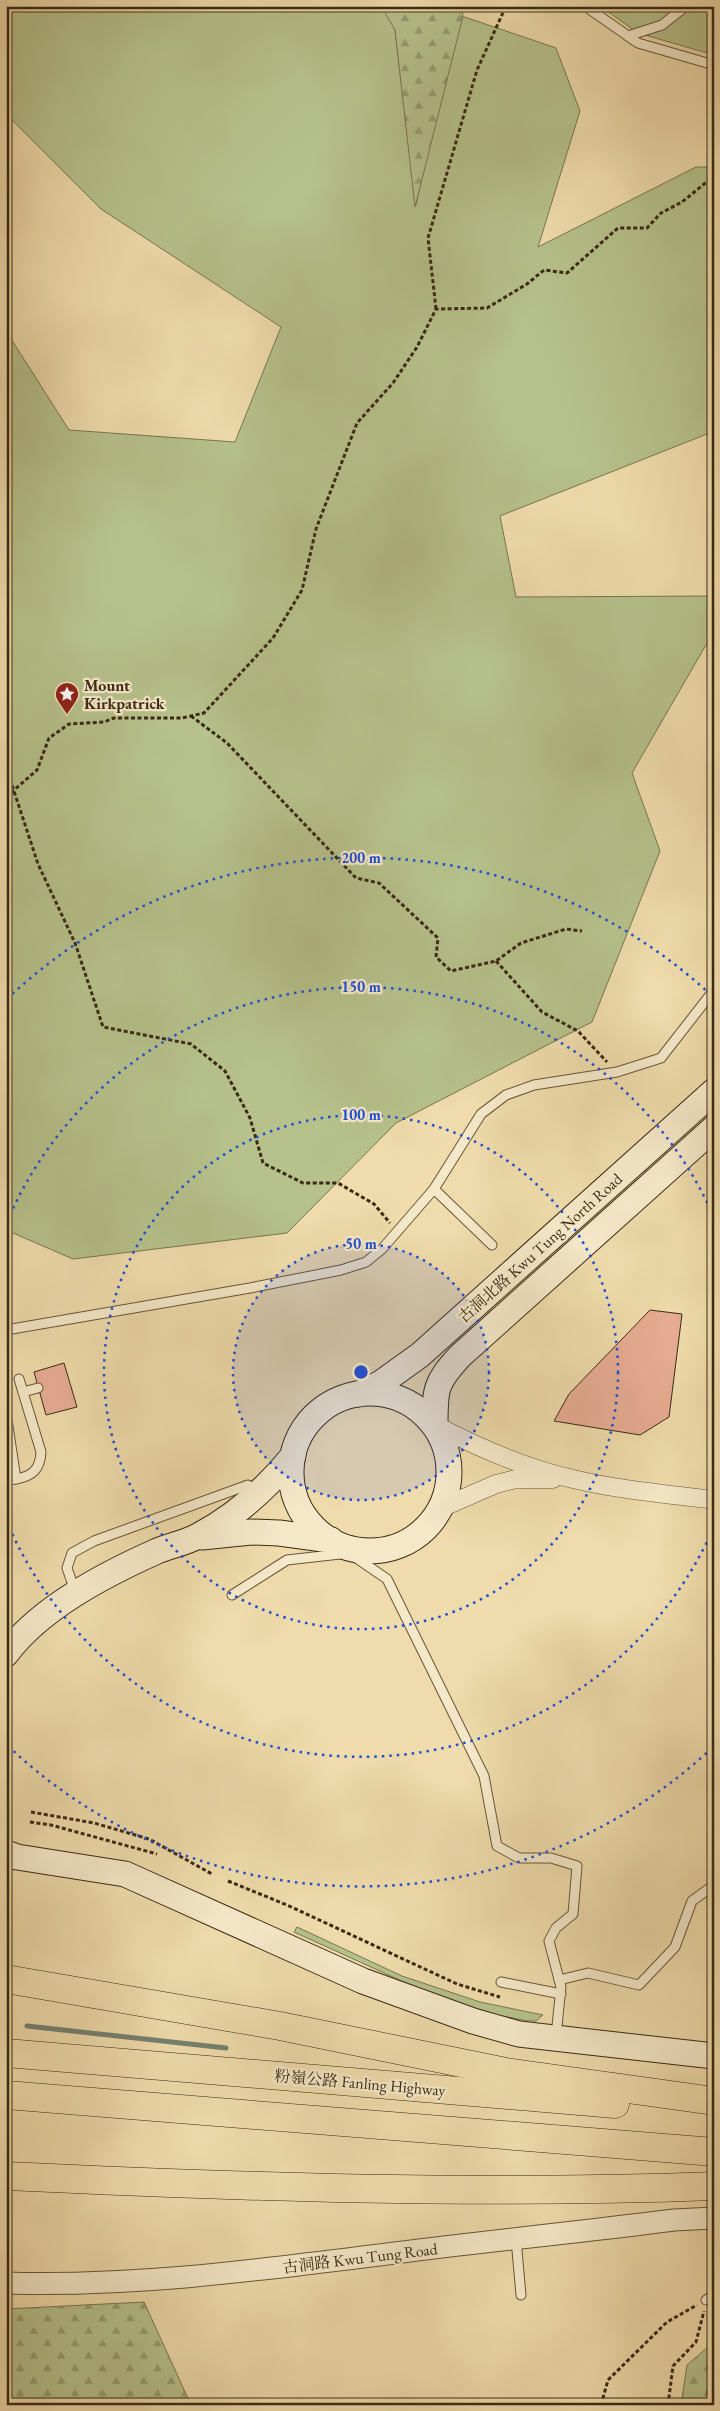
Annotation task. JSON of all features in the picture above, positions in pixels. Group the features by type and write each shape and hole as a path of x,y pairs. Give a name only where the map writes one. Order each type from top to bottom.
{"highway":[{"path":"6,1978 280,2026 506,2072 714,2101"},
{"name":"粉嶺公路 Fanling Highway","path":"6,2053 714,2113"},
{"path":"6,2094 714,2152"},
{"path":"6,2176 242,2186 626,2189 714,2186"},
{"path":"6,2187 28,2183 92,2180"}],"main road":[{"name":"古洞北路 Kwu Tung North Road","path":"359,1394 401,1371 420,1356 714,1091"},
{"name":"古洞北路 Kwu Tung North Road","path":"434,1425 435,1394 442,1375 460,1356 714,1128"},
{"name":"古洞北路 Kwu Tung North Road","path":"197,1537 251,1532 279,1533 332,1541 351,1548 386,1549 413,1539 434,1520 441,1508 448,1488 450,1467 445,1445 434,1425 418,1409 400,1398 380,1393 359,1394 340,1399 316,1415 299,1438 293,1456 291,1475 294,1493 302,1511 315,1528 332,1541"},
{"name":"古洞北路 Kwu Tung North Road","path":"6,1654 17,1639 31,1626 77,1594 124,1567 197,1537 256,1497 293,1456"},
{"path":"6,1853 17,1857 125,1874 363,1981 472,2020 519,2034 714,2056"},
{"path":"6,1874 33,1862 56,1863"}],"street":[{"path":"434,1425 476,1447 507,1460 574,1480"},
{"path":"441,1508 489,1486 516,1479 574,1480 714,1500"},
{"name":"古洞路 Kwu Tung Road","path":"6,2283 55,2284 155,2281 316,2264 674,2220 714,2218"}],"lane":[{"path":"585,6 638,43 714,65"},
{"path":"628,36 662,25 686,6"},
{"path":"6,1330 250,1288 341,1270 366,1262 397,1232 434,1189 481,1114 506,1095 534,1085 616,1072 661,1058 714,990"},
{"path":"434,1189 492,1246"},
{"path":"6,1480 34,1473 40,1463 41,1452 20,1379"},
{"path":"24,1392 38,1388"},
{"path":"6,1413 16,1479"},
{"path":"77,1594 71,1583 67,1568 72,1552 94,1541 248,1485"},
{"path":"232,1595 287,1560 349,1553 387,1579 484,1776 497,1846 518,1858 551,1858 577,1866 573,1914 556,1928 549,1941 560,1980 556,2039"},
{"path":"560,1980 588,1973 639,1985 675,1947 692,1901 714,1885"},
{"path":"501,1982 560,1994"},
{"path":"516,2240 521,2295"}],"path":[{"path":"6,797 37,770 48,738 69,724 104,722 114,718 182,718 204,713 273,638 302,590 316,529 357,423 393,383 416,347 436,309 428,238 477,70 506,6"},
{"path":"436,309 487,308 527,284 544,270 567,273 618,228 647,228 661,213 682,202 714,176"},
{"path":"191,716 227,743 356,878 379,884 438,938 436,957 451,971 496,961 521,943 566,929 582,931"},
{"path":"6,767 38,864 75,943 103,1027 191,1044 225,1072 250,1118 263,1163 304,1183 338,1183 374,1204 397,1232"},
{"path":"496,961 542,1012 578,1031 616,1072"},
{"path":"31,1812 94,1824 149,1839 212,1874"},
{"path":"30,1822 51,1825 157,1854"},
{"path":"228,1881 287,1905 457,1984 488,1995 506,1998"},
{"path":"601,2405 608,2380 628,2360 667,2322 710,2297"},
{"path":"668,2405 672,2366 696,2342 710,2297"}],"green space":[{"path":"6,6 384,6 394,22 416,205 456,14 556,48 580,111 538,247 696,167 714,167 712,432 500,516 516,597 714,596 714,631 632,773 660,851 592,1022 396,1123 287,1233 73,1259 6,1230 6,331 69,430 235,442 281,327 101,209 6,114"},
{"path":"381,6 461,6 463,16 415,207 395,30"},
{"path":"600,6 714,6 714,55 638,33"},
{"path":"297,1927 402,1976 480,2002 543,2015 536,2021 528,2021 497,2015 428,1993 294,1932"},
{"path":"144,2302 191,2405 6,2405 6,2309"},
{"path":"714,2342 714,2405 681,2405 687,2365"}],"building":[{"path":"650,1310 682,1314 669,1417 640,1435 554,1421 569,1394"},
{"path":"64,1363 77,1407 46,1415 34,1372"}],"waterway":[{"path":"27,2026 226,2048"}],"place":[{"name":"Mount Kirkpatrick","path":"67,715"}]}
